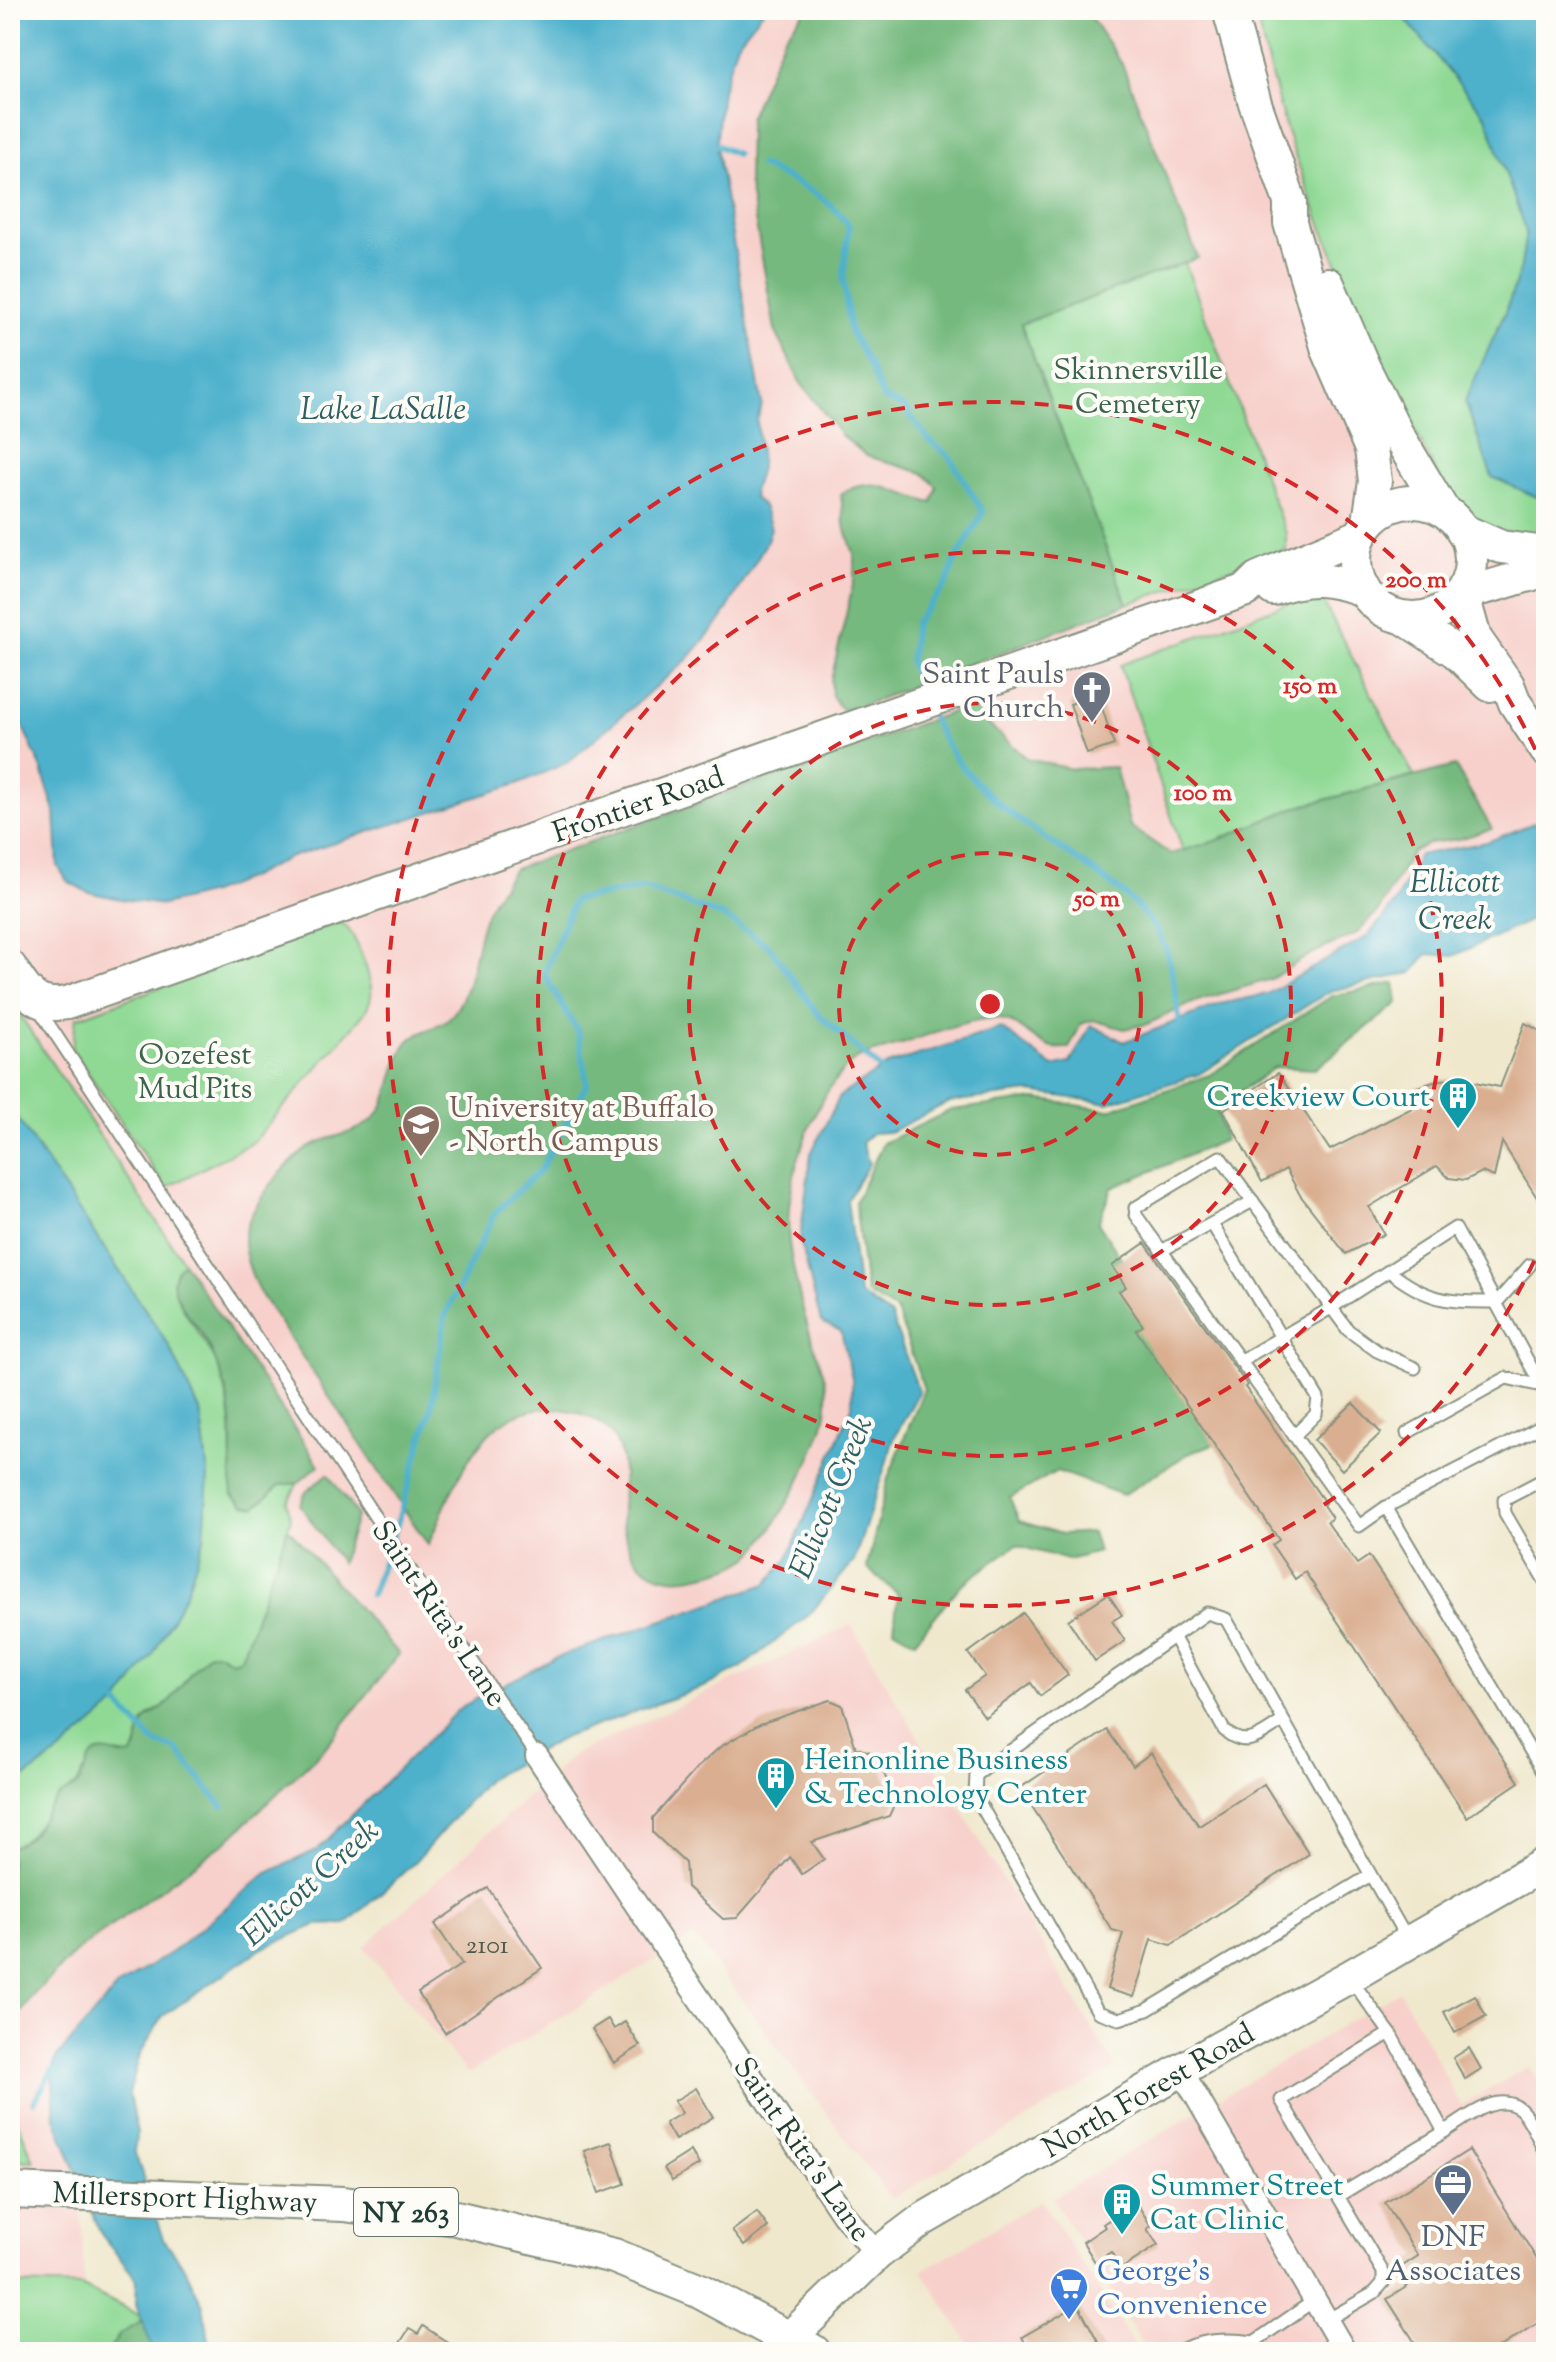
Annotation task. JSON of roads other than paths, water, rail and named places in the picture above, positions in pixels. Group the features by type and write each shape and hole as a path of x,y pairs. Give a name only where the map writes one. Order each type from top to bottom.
{"main road":[{"name":"Millersport Highway","path":"10,2191 247,2198 456,2218 614,2256 698,2290 793,2347"}],"street":[{"path":"1229,10 1255,103 1290,202 1290,223 1328,350 1371,449 1375,481 1355,566 1364,590 1378,607 1404,618 1456,652 1497,694 1515,703"},
{"path":"1290,202 1303,218 1345,327 1375,390 1408,454 1452,519 1470,557 1462,592 1454,602 1425,616 1404,618"},
{"path":"1364,529 1398,503 1417,503 1501,547 1546,553"},
{"name":"Frontier Road","path":"29,995 47,1004 67,1003 910,710 1246,590 1258,578 1364,529"},
{"path":"1462,592 1546,571"},
{"name":"Frontier Road","path":"1246,590 1262,592 1314,579 1327,579 1364,590"},
{"path":"1462,592 1475,638 1508,685 1515,703 1546,750"},
{"name":"Saint Rita's Lane","path":"10,967 29,995"},
{"name":"Saint Rita's Lane","path":"537,1756 843,2214 877,2254"},
{"name":"North Forest Road","path":"793,2347 877,2254 922,2220 1546,1863"},
{"path":"1181,2070 1345,2352"}],"lane":[{"name":"Saint Rita's Lane","path":"29,995 537,1756"},
{"path":"1415,1368 1367,1344 1348,1330 1220,1157 1135,1208 1136,1215 1161,1251 1359,1526 1386,1507 1546,1424"},
{"path":"1161,1251 1253,1201"},
{"path":"1212,1224 1318,1398 1316,1414 1294,1436"},
{"path":"1240,1361 1331,1308 1455,1228 1545,1388"},
{"path":"1389,1271 1410,1288 1428,1297 1459,1302 1497,1302 1530,1265"},
{"path":"1407,1433 1506,1378 1545,1388"},
{"path":"1546,1478 1504,1500 1505,1513 1546,1583"},
{"path":"1386,1507 1546,1777"},
{"path":"1369,1876 1147,2010 1119,2019 1098,2012 975,1795 976,1775 1207,1613 1226,1619 1409,1943"},
{"path":"1173,1636 1224,1730 1234,1740 1248,1741 1283,1721"},
{"path":"1349,1977 1390,2033 1444,2132"},
{"path":"1327,2320 1374,2293 1383,2283 1383,2272 1281,2100 1390,2033"},
{"path":"1338,2196 1496,2102 1520,2109 1546,2155"},
{"path":"1177,2352 1225,2338 1252,2347 1315,2300"}],"water":[{"name":"Lake LaSalle","path":"16,10 764,10 737,43 722,90 716,145 762,404 757,421 761,464 753,492 754,498 763,506 771,528 766,543 721,620 688,659 567,763 517,784 288,858 211,893 163,905 87,892 67,881 58,866 55,812 41,767 10,699 10,24"},
{"path":"1398,10 1546,10 1546,501 1492,477 1465,401 1507,308 1521,267 1526,232 1486,116"},
{"name":"Ellicott Creek","path":"1546,818 1546,910 1531,913 1529,921 1453,956 1427,954 1412,973 1330,991 1199,1074 1108,1103 1029,1092 949,1102 890,1132 872,1133 862,1143 869,1164 847,1200 859,1294 891,1316 919,1392 895,1436 854,1561 809,1615 742,1667 706,1686 565,1737 488,1779 415,1862 346,1924 316,1925 261,1949 163,2016 140,2054 129,2094 137,2133 134,2150 164,2239 185,2268 203,2305 211,2352 154,2352 136,2304 137,2280 101,2234 55,2118 52,2071 56,2058 117,1987 173,1951 267,1873 317,1850 461,1707 555,1658 766,1584 787,1560 852,1407 852,1378 841,1331 821,1322 800,1239 811,1153 840,1096 887,1065 1001,1028 1053,1067 1070,1063 1091,1025 1124,1042 1220,1004 1267,994 1368,936 1396,901 1419,855 1487,842"},
{"path":"10,1107 168,1344 200,1411 208,1475 204,1538 186,1593 153,1654 117,1703 60,1752 10,1788"}],"waterway":[{"path":"716,145 736,154"},
{"path":"760,165 819,196 849,225 843,277 850,331 869,364 883,398 904,407 928,439 949,456 983,512 954,563 947,583 915,623 910,662 923,695"},
{"path":"930,712 959,762 997,802 1115,887 1147,917 1165,947 1180,1024"},
{"path":"371,1595 397,1524 431,1409 445,1316 495,1213 541,1169 587,1084 578,1032 544,974 574,900 644,888 723,916 769,946 817,1013 886,1074"},
{"path":"117,1703 154,1742 176,1749 222,1806"},
{"path":"34,2102 52,2071"}],"place":[{"name":"Saint Pauls Church","path":"1092,724"},
{"name":"Creekview Court","path":"1458,1130"},
{"name":"University at Buffalo - North Campus","path":"421,1158"},
{"name":"Heinonline Business & Technology Center","path":"776,1810"},
{"name":"DNF Associates","path":"1453,2217"},
{"name":"Summer Street Cat Clinic","path":"1122,2236"},
{"name":"George's Convenience","path":"1069,2321"}],"park label":[{"name":"Skinnersville Cemetery","path":"1138,386"},
{"name":"Oozefest Mud Pits","path":"195,1071"}]}
